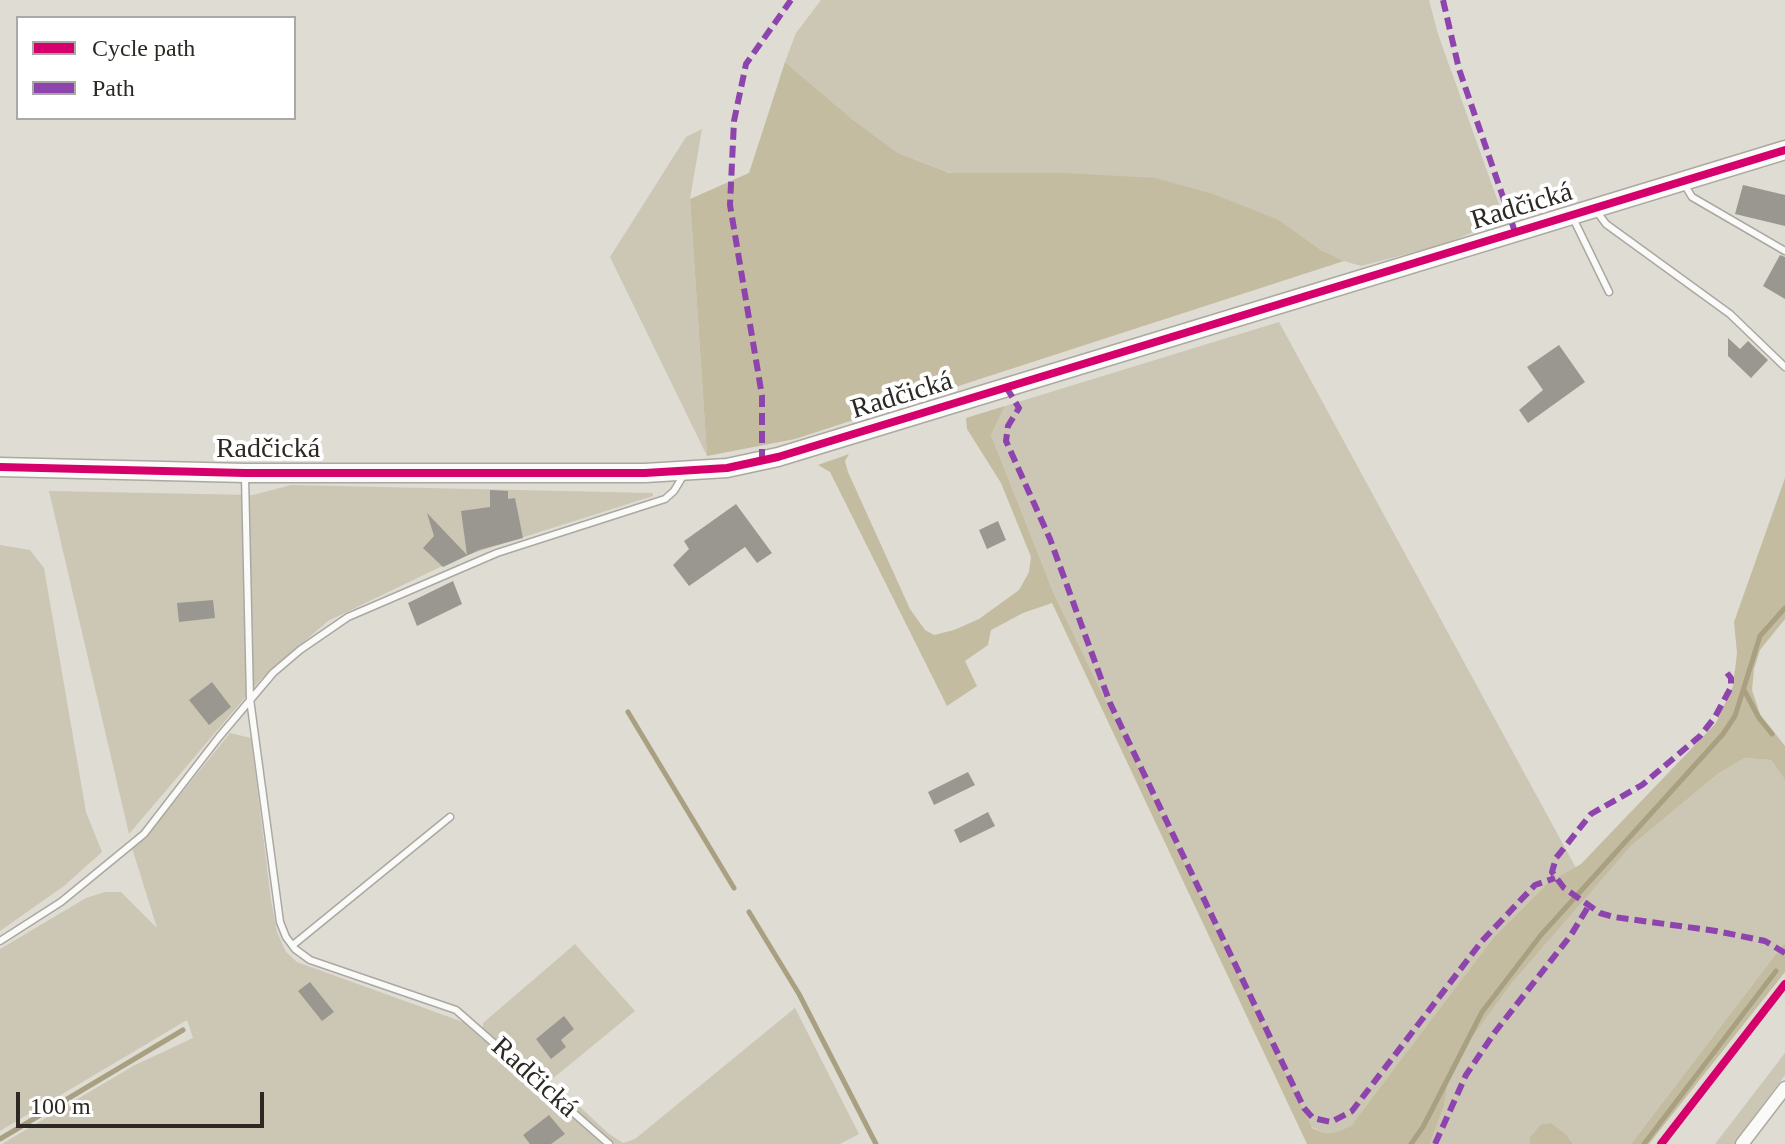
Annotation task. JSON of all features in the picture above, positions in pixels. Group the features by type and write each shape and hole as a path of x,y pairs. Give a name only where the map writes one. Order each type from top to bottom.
{"street":[{"name":"Radčická","path":"0,467 245,473 684,473 727,468 778,457 1785,150"},
{"path":"1742,1144 1785,1088"}],"lane":[{"path":"1682,181 1692,197 1785,251"},
{"path":"1594,208 1606,224 1730,314 1785,367"},
{"path":"1571,215 1609,292"},
{"name":"Radčická","path":"245,473 250,699 280,922 293,945 310,960 456,1010 609,1144"},
{"path":"0,941 61,902 144,834 273,673 348,617 497,553 665,499 674,491 684,473"},
{"path":"293,945 450,817"}],"shaded area":[{"path":"821,0 1429,0 1438,34 1501,210 1497,222 1442,245 1361,266 1321,250 1279,220 1065,173 951,173 898,153 785,62 796,33"},
{"path":"785,62 898,153 950,173 1065,173 1155,178 1213,194 1279,220 1321,250 1344,261 795,439 707,456 690,199 749,173"},
{"path":"702,129 690,199 707,456 610,257 686,137"},
{"path":"1279,322 1576,868 1541,890 1494,937 1352,1125 1337,1132 1324,1133 1310,1126 1054,594 991,435 1005,406"},
{"path":"1005,406 991,435 1054,594 1312,1128 1324,1133 1337,1132 1352,1125 1494,937 1548,883 1581,864 1716,723 1733,686 1737,653 1734,622 1785,478 1785,619 1760,650 1752,690 1760,714 1785,746 1785,780 1771,760 1745,758 1719,773 1631,846 1511,984 1471,1039 1447,1086 1444,1106 1430,1144 1307,1144 1052,603 1023,613 991,630 988,645 965,661 977,686 947,706 830,472 818,465 849,454 845,461 848,472 910,609 925,630 934,635 954,630 979,619 1019,590 1029,572 1031,557 1001,483 967,429 966,418"},
{"path":"291,485 653,493 653,496 461,557 328,621 260,680 129,834 49,491 253,495"},
{"path":"0,545 30,550 44,568 86,812 102,852 64,886 0,931"},
{"path":"230,733 251,738 277,932 286,952 297,962 463,1022 483,1040 483,1023 575,944 635,1011 551,1080 623,1143 635,1139 795,1008 859,1134 840,1144 2,1144 133,1066 193,1038 187,1020 0,1131 0,949 86,898 105,892 121,892 157,928 132,848 150,832"},
{"path":"1745,758 1771,760 1785,780 1785,942 1631,1144 1573,1144 1566,1134 1551,1123 1541,1124 1529,1138 1530,1144 1430,1144 1444,1106 1446,1086 1471,1039 1511,984 1631,846 1719,773"},
{"path":"1785,942 1785,972 1649,1144 1631,1144"},
{"path":"1785,1053 1785,1075 1734,1144 1715,1144"},
{"path":"1551,1123 1566,1134 1573,1144 1530,1144 1529,1138 1541,1124"}],"building":[{"path":"1743,185 1785,195 1785,226 1735,214"},
{"path":"1780,255 1785,257 1785,299 1763,286"},
{"path":"1728,338 1740,349 1748,341 1768,360 1751,378 1728,356"},
{"path":"1559,345 1585,382 1528,423 1519,410 1543,390 1527,367"},
{"path":"490,490 508,491 508,499 515,498 523,538 479,550 443,567 423,548 434,536 427,513 467,555 461,511 490,507"},
{"path":"736,504 772,553 757,563 745,547 689,586 673,565 689,549 684,541"},
{"path":"998,521 1006,540 987,549 979,530"},
{"path":"453,581 462,604 417,626 408,603"},
{"path":"213,600 215,618 179,622 177,603"},
{"path":"212,682 231,707 209,725 189,700"},
{"path":"968,772 975,785 934,805 928,792"},
{"path":"988,812 995,826 960,843 954,830"},
{"path":"310,982 334,1012 322,1021 298,991"},
{"path":"564,1016 574,1029 561,1040 566,1047 551,1059 536,1039"},
{"path":"549,1115 565,1134 551,1144 530,1144 523,1135"}],"waterway":[{"path":"1411,1144 1423,1127 1482,1012 1541,935 1723,734 1735,716 1760,636 1785,608"},
{"path":"1744,690 1772,734"},
{"path":"628,712 734,888"},
{"path":"749,912 799,994 876,1144"},
{"path":"1644,1144 1776,971"},
{"path":"0,1139 183,1030"}],"marked path":[{"path":"762,461 762,396 730,205 734,121 746,64 791,0"},
{"path":"1443,0 1459,69 1515,232"},
{"path":"1006,387 1019,408 1008,426 1006,441 1050,539 1110,703 1304,1108 1313,1118 1331,1122 1352,1111 1482,941 1535,885 1555,878"},
{"path":"1727,673 1731,678 1731,687 1715,717 1700,736 1642,785 1591,814 1556,858 1552,872 1564,888 1600,913 1765,941 1785,953"},
{"path":"1435,1144 1466,1075 1495,1032 1571,935 1588,907"}],"cycle path":[{"path":"0,467 245,473 645,473 727,468 778,457 1785,150"},
{"path":"1661,1144 1785,984"}]}
